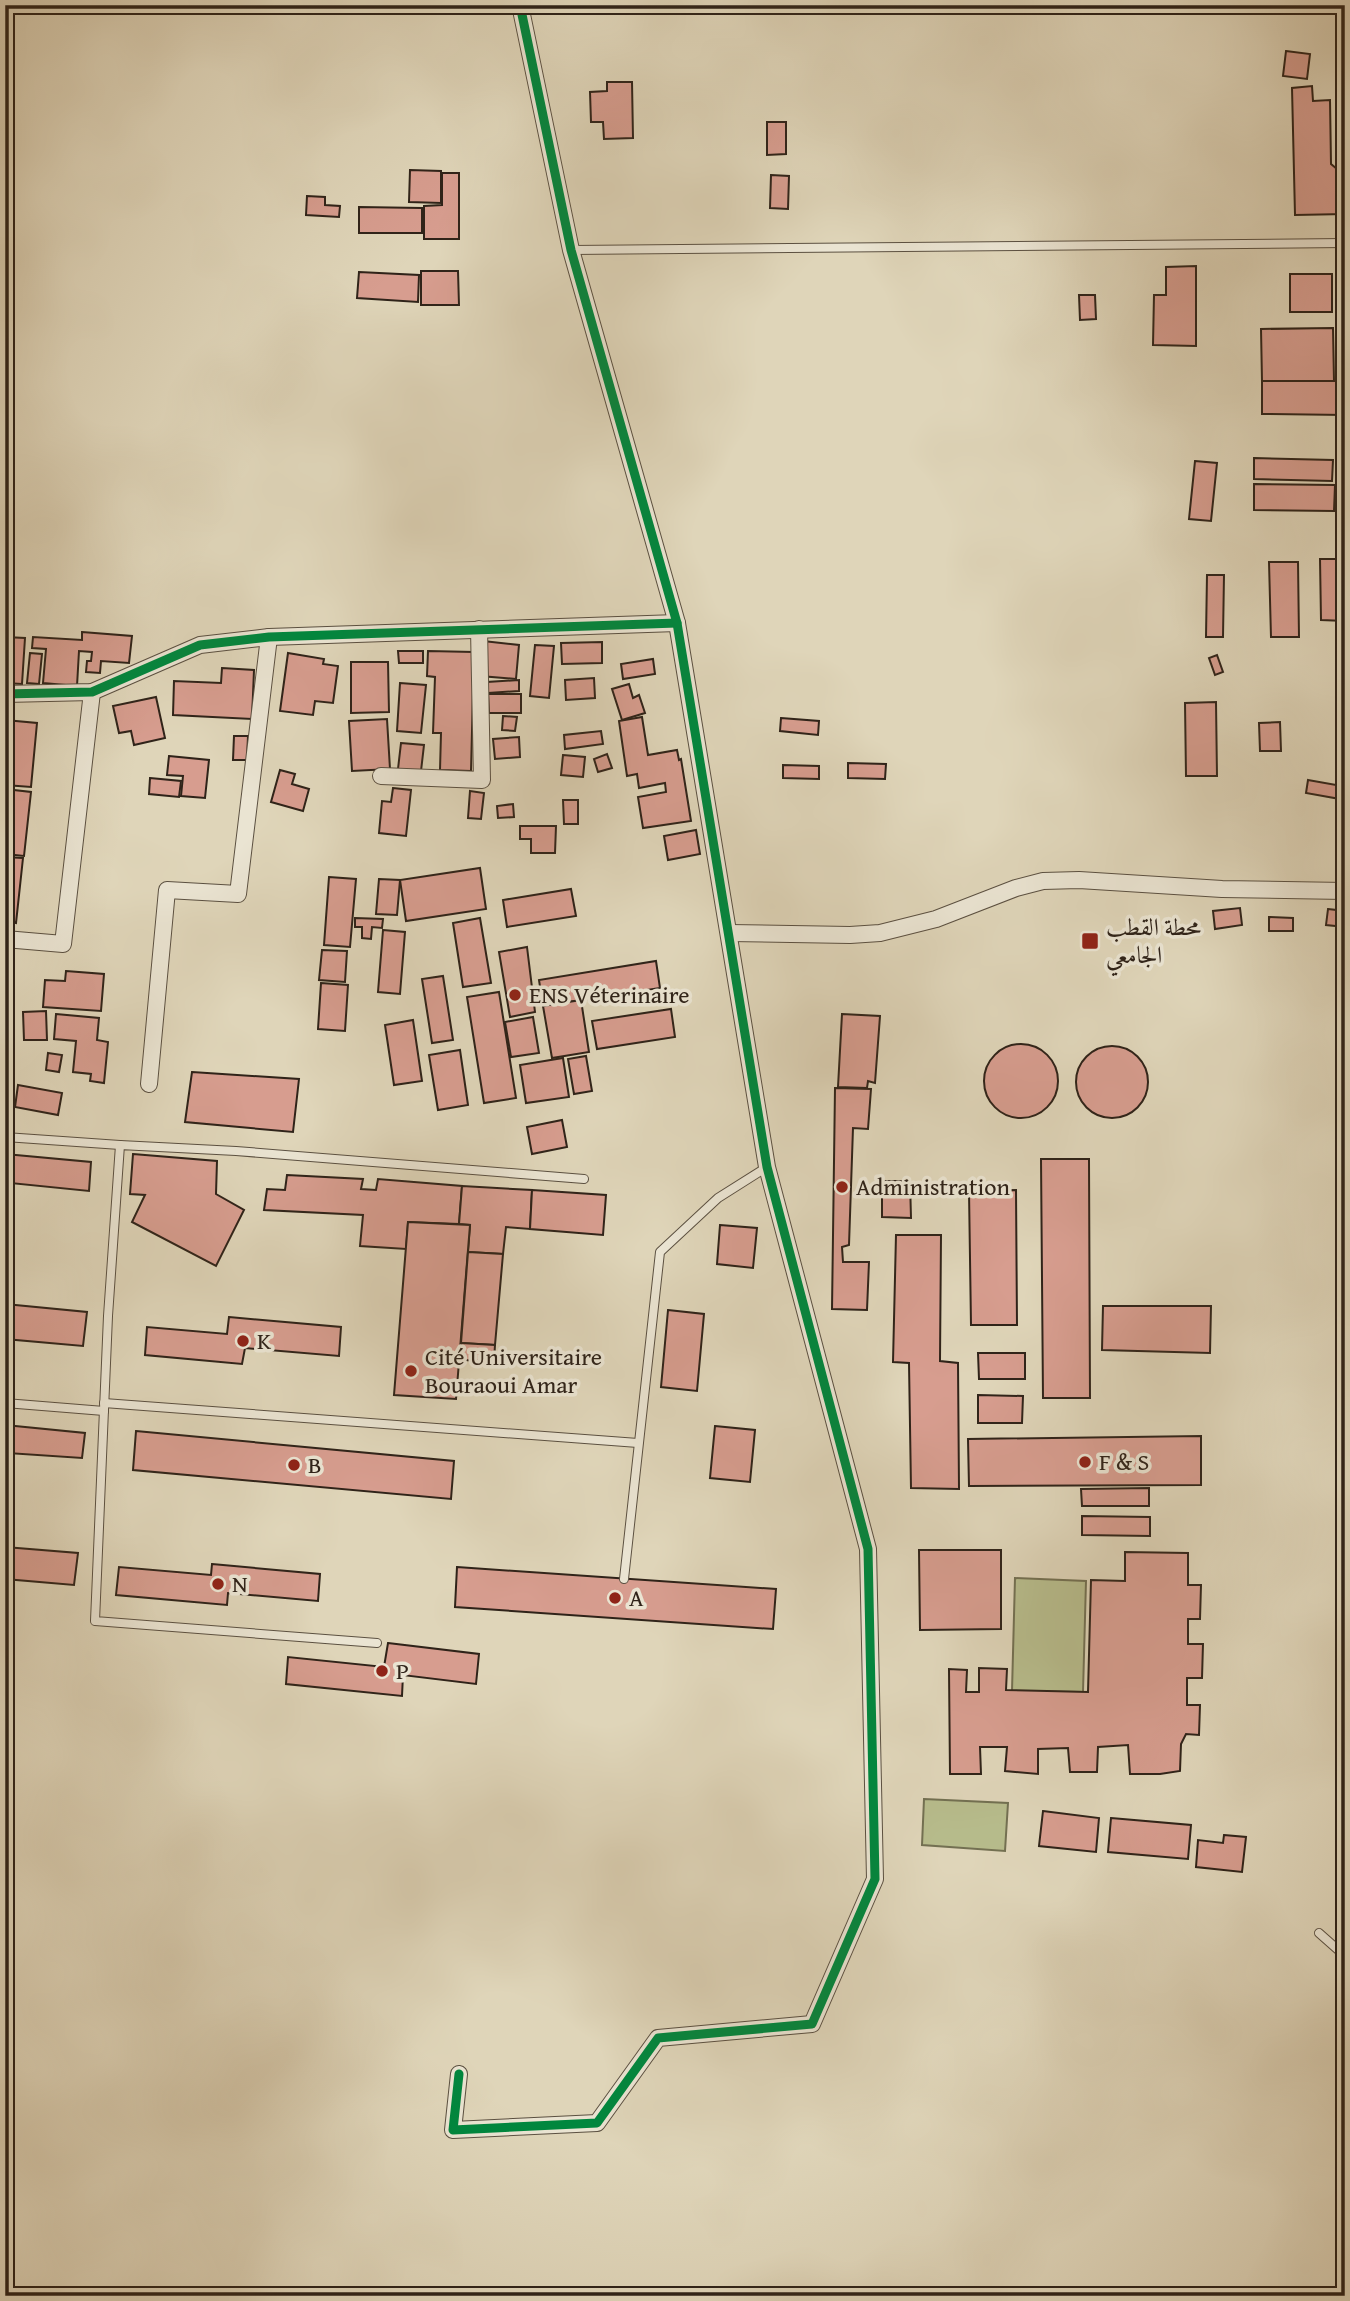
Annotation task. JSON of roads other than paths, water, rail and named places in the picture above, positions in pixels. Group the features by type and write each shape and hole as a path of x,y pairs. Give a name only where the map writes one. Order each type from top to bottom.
{"street":[{"path":"459,2074 453,2130 597,2123 658,2038 812,2024 875,1879 867,1549 767,1167 677,623 571,250 520,5"},
{"path":"5,694 92,692 200,645 269,637 677,623"},
{"path":"381,776 482,780 479,629"},
{"path":"149,1084 167,890 238,894 269,637"},
{"path":"5,939 63,944 92,692"},
{"path":"729,933 880,933 936,919 1016,888 1043,881 1079,880 1222,889 1345,891"}],"lane":[{"path":"571,250 1345,243"},
{"path":"5,1137 236,1151 583,1179"},
{"path":"120,1145 104,1407 95,1621 377,1643"},
{"path":"624,1579 660,1252 718,1198 767,1167"},
{"path":"5,1403 104,1407 638,1443"},
{"path":"1319,1933 1345,1956"}],"place":[{"name":"محطة القطب الجامعي","path":"1090,941"},
{"name":"ENS Véterinaire","path":"515,995"},
{"name":"Administration","path":"842,1187"},
{"name":"K","path":"243,1341"},
{"name":"Cité Universitaire Bouraoui Amar","path":"411,1371"},
{"name":"F & S","path":"1085,1462"},
{"name":"B","path":"294,1465"},
{"name":"N","path":"218,1584"},
{"name":"A","path":"615,1598"},
{"name":"P","path":"382,1671"}]}
